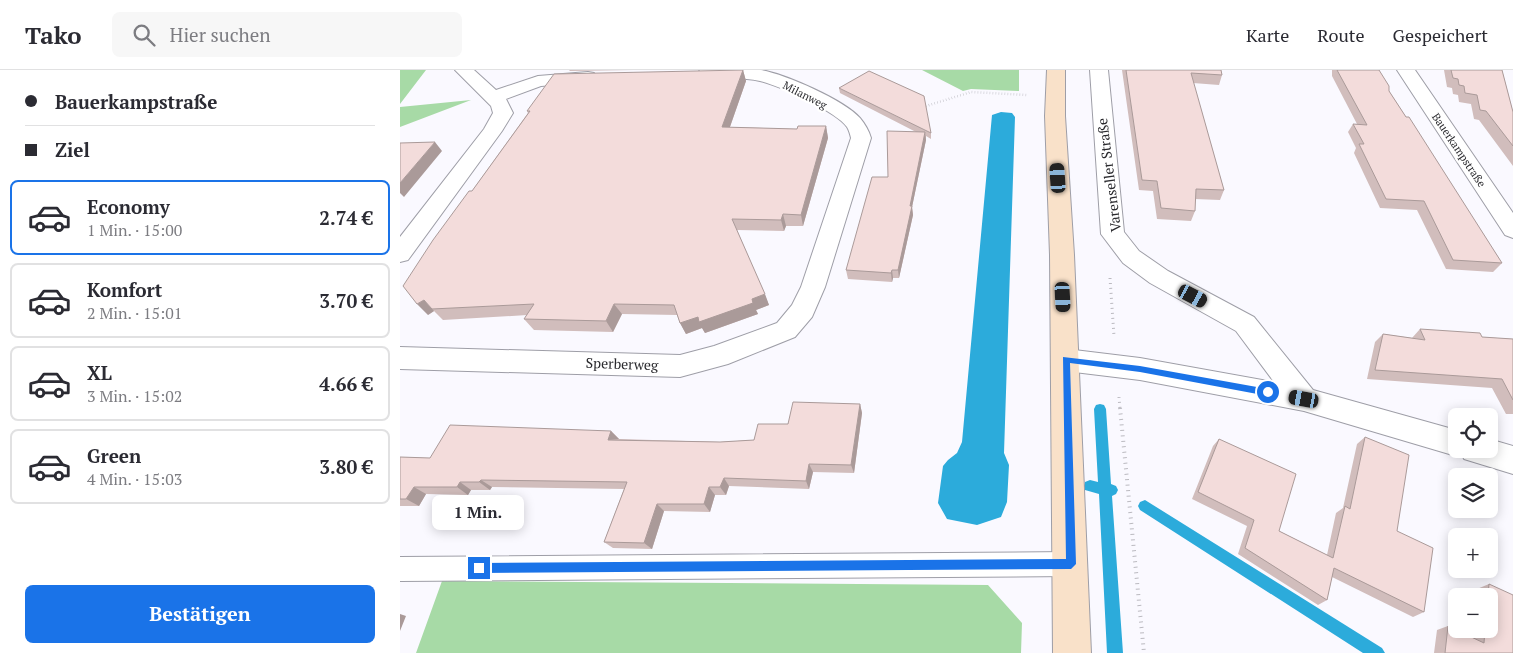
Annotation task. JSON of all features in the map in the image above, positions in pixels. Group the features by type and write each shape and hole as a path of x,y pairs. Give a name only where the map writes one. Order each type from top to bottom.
{"main road":[{"path":"1056,70 1053,109 1061,230 1066,360 1072,653"}],"street":[{"path":"400,254 492,131 502,113 500,104 464,70"},
{"name":"Varenseller Straße","path":"1098,70 1113,234 1131,257 1159,277 1245,324 1304,399"},
{"name":"Bauerkampstraße","path":"1406,70 1513,230"},
{"name":"Milanweg","path":"689,74 751,74 771,78 850,118 858,127 861,138 812,287"},
{"path":"492,98 538,81 610,76"},
{"name":"Sperberweg","path":"400,358 680,366 718,356 786,330 803,310 812,287"},
{"path":"1066,360 1116,366 1304,399 1448,441"},
{"path":"1498,456 1513,460"}],"lane":[{"path":"400,569 1071,564"}],"path":[{"path":"915,110 971,92 1030,95 1030,108 1053,109"},
{"path":"1113,234 1109,258 1116,366 1144,653"}],"green space":[{"path":"400,70 426,70 400,104"},
{"path":"922,70 1019,70 1019,91 971,89 963,91"},
{"path":"471,100 400,127 400,107"},
{"path":"442,581 988,585 1022,623 1021,653 416,653"}],"water":[{"path":"1001,112 1012,113 1015,117 1004,453 1009,465 1007,502 1001,517 977,525 947,519 938,503 943,466 957,453 962,442 992,115"}],"building":[{"path":"743,70 722,127 797,129 798,126 826,126 801,215 783,214 781,220 732,219 765,294 752,299 753,303 699,322 698,317 680,323 674,305 614,304 606,321 524,319 534,304 432,309 424,300 417,304 403,286 433,240 469,191 472,191 530,111 527,111 554,74"},
{"path":"1126,70 1221,70 1222,75 1191,73 1224,190 1196,189 1195,211 1161,208 1157,181 1142,180"},
{"path":"1337,70 1379,70 1389,86 1389,91 1406,117 1409,117 1502,263 1453,260 1424,201 1386,199 1359,144 1364,144 1353,124 1367,125"},
{"path":"1451,70 1502,70 1513,112 1513,146 1486,111 1480,110 1477,95 1465,93 1464,86 1459,85 1458,79 1453,78"},
{"path":"869,71 924,96 931,133 839,88"},
{"path":"887,131 925,132 898,270 892,270 891,273 846,270 872,177 888,177"},
{"path":"435,142 400,183 400,143"},
{"path":"1420,329 1480,333 1482,337 1513,339 1513,400 1502,379 1375,370 1383,334 1425,340"},
{"path":"793,402 860,404 851,465 809,464 806,481 724,478 720,487 709,487 704,504 657,504 644,543 604,542 627,482 481,480 479,482 460,482 457,487 414,487 406,499 400,499 400,457 430,458 450,425 611,431 608,440 720,442 754,440 758,424 788,424"},
{"path":"1365,437 1409,455 1397,531 1433,548 1424,612 1334,568 1327,600 1245,548 1254,520 1198,492 1219,439 1296,474 1279,531 1333,558 1345,506 1350,509"},
{"path":"1489,584 1498,588 1489,588"},
{"path":"1498,588 1513,595 1513,653 1445,653 1448,626 1448,638 1473,638 1484,643 1484,638 1498,638"}],"waterway":[{"path":"1100,409 1105,489"},
{"path":"1090,486 1105,489"},
{"path":"1105,489 1111,490"},
{"path":"1105,489 1115,653"},
{"path":"1145,506 1377,653"}],"route":[{"path":"479,568 1071,564 1066,360 1140,369 1268,392"}]}
